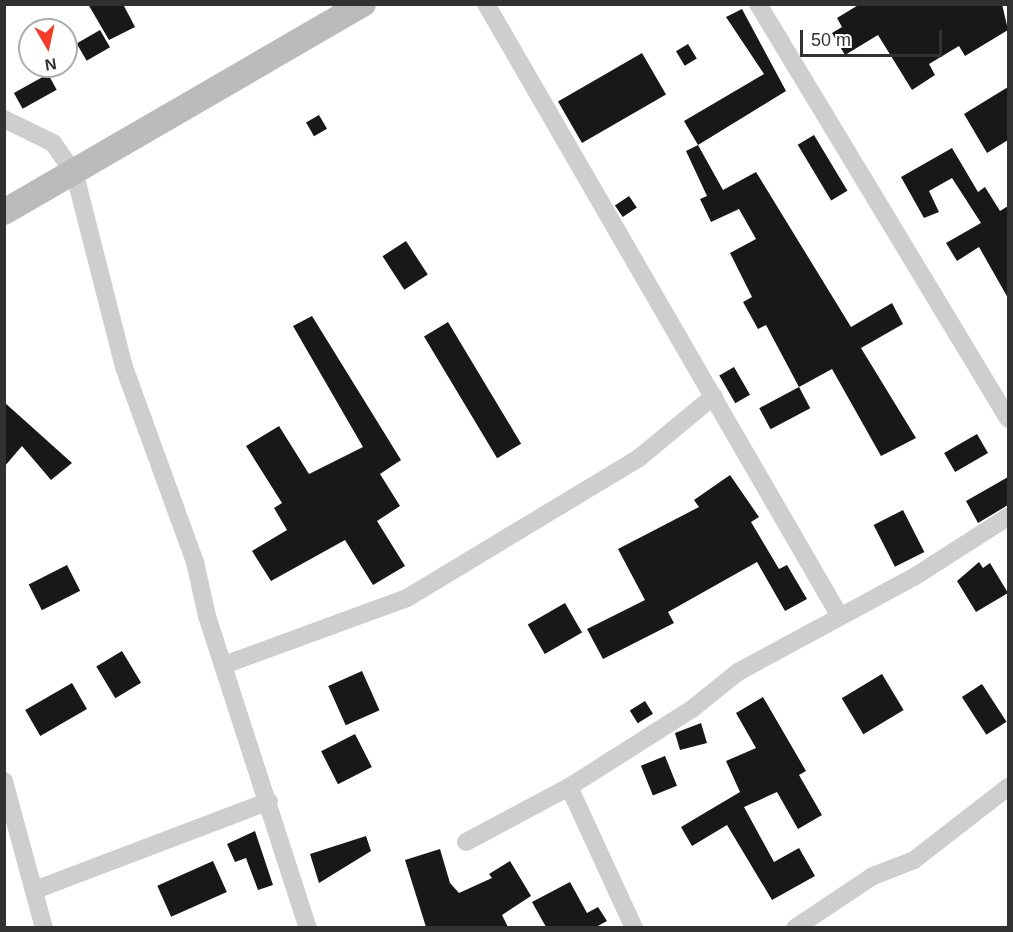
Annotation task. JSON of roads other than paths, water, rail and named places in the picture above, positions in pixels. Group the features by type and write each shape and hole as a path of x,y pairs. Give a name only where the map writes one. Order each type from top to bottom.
{"main road":[{"path":"4,212 75,175 363,4"}],"street":[{"path":"486,4 714,396 732,436 838,615"},
{"path":"758,4 1008,419"},
{"path":"4,119 53,143 75,175 124,367 195,562 224,665 309,927"},
{"path":"224,665 407,598 639,458 714,396"},
{"path":"466,842 569,787 692,709 738,672 838,615 914,577 1008,517"},
{"path":"4,781 8,807 35,890 44,927"},
{"path":"569,787 634,927"},
{"path":"795,927 873,876 914,860 1008,787"},
{"path":"35,890 269,801"}]}
